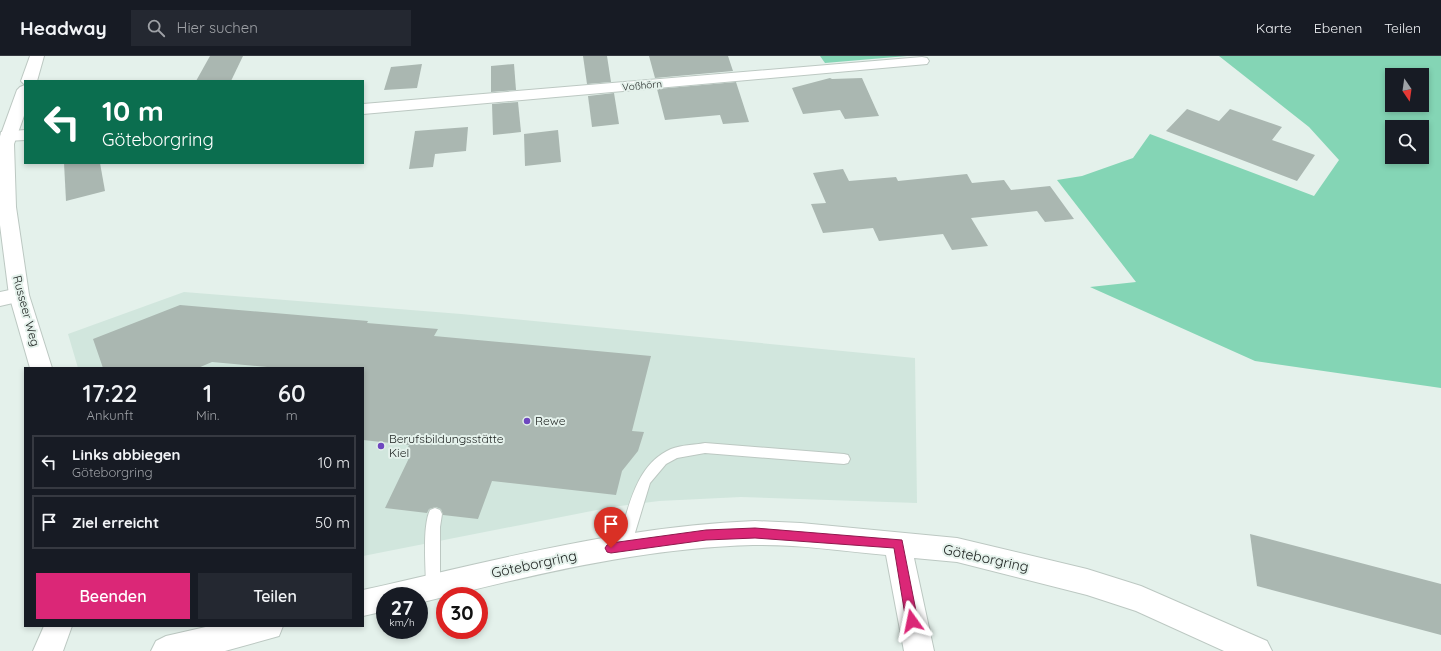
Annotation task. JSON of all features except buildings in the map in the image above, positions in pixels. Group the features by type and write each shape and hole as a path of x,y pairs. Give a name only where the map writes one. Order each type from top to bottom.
{"street":[{"path":"28,80 37,56"},
{"name":"Voßhörn","path":"364,109 922,61"},
{"name":"Russeer Weg","path":"24,95 16,136 5,153 10,297 41,367"},
{"name":"Göteborgring","path":"428,588 522,565 624,546 706,535 755,533 957,550 1087,582 1141,599 1257,651"},
{"path":"898,544 903,577 919,651"},
{"path":"364,603 376,600"},
{"path":"48,651 58,627"},
{"path":"166,651 264,627"}],"lane":[{"path":"624,546 644,481 662,460 675,453 690,449 717,449 844,459"},
{"path":"433,587 433,527 435,514"}],"shaded area":[{"path":"184,292 461,314 915,358 917,503 741,497 659,501 612,507 364,556 364,367 78,367 68,334"}],"green space":[{"path":"820,56 907,56 825,63"},
{"path":"1219,56 1441,56 1441,388 1255,361 1090,287 1136,282 1057,180 1082,176 1133,158 1150,134 1314,196 1339,160 1309,127"}],"place":[{"name":"Rewe","path":"527,421"},
{"name":"Berufsbildungsstätte Kiel","path":"381,446"}],"route":[{"path":"611,548 706,535 755,533 898,544 912,621"}]}
